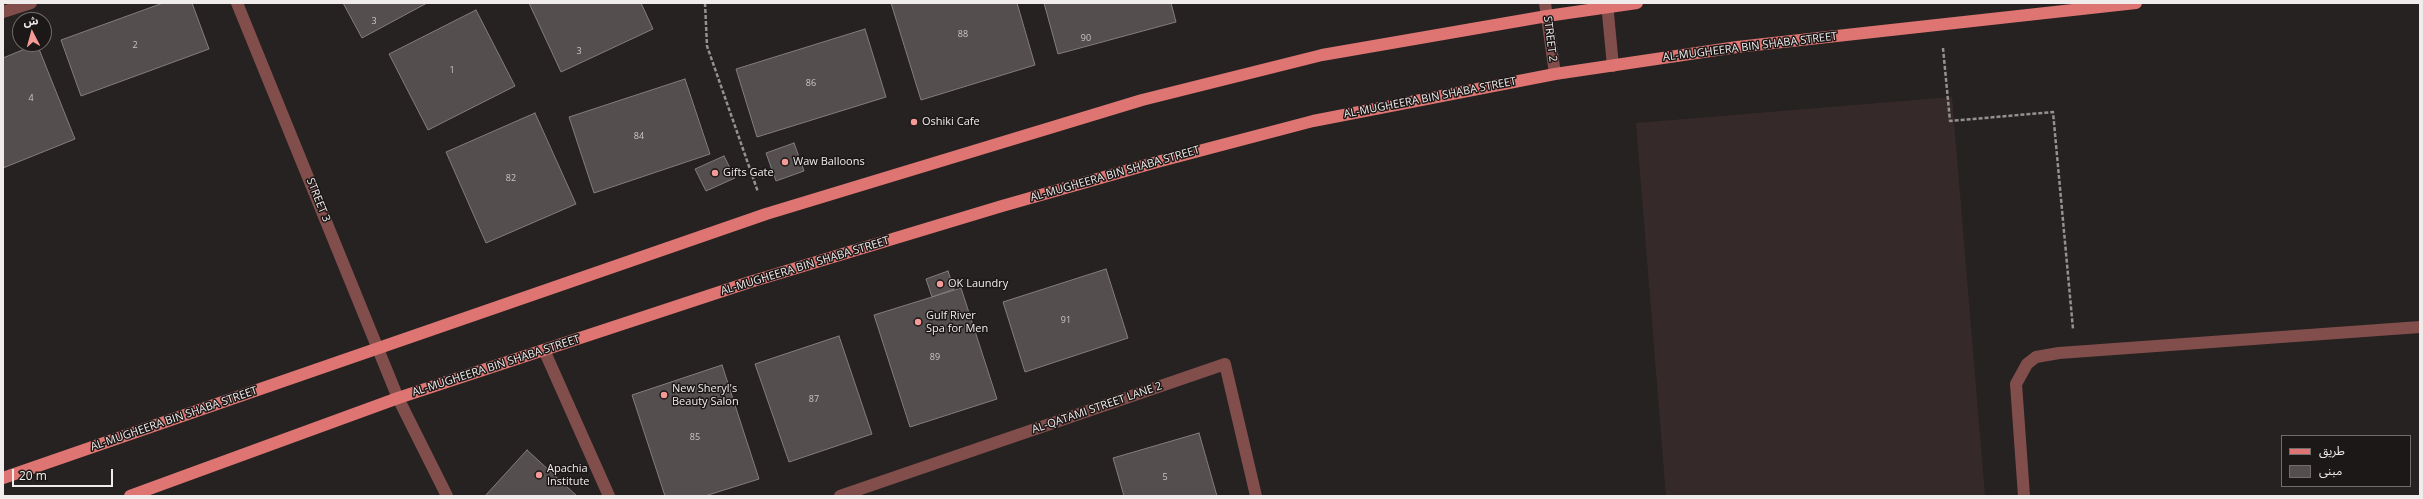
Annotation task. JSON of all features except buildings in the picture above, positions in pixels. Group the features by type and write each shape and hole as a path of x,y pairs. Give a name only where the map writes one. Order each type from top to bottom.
{"main road":[{"name":"AL-MUGHEERA BIN SHABA STREET","path":"3,478 766,214 1142,100 1322,55 1608,5 1637,3"},
{"name":"AL-MUGHEERA BIN SHABA STREET","path":"130,496 398,398 750,282 1002,206 1157,162 1313,121 1555,74 1737,47 2136,3"}],"street":[{"path":"3,12 30,3"},
{"name":"STREET 3","path":"237,3 379,348 398,398 447,496"},
{"name":"STREET 2","path":"1545,3 1555,74"},
{"path":"1608,5 1613,66"},
{"path":"2024,496 2016,384 2027,364 2036,357 2047,354 2420,327"},
{"path":"544,350 609,496"},
{"name":"AL-QATAMI STREET LANE 2","path":"840,496 1225,364 1256,496"}],"path":[{"path":"705,3 707,46 766,214"},
{"path":"1941,24 1950,121 2053,112 2075,352"}],"shaded area":[{"path":"1952,97 1985,496 1666,496 1636,123"}],"place":[{"name":"Oshiki Cafe","path":"914,122"},
{"name":"Waw Balloons","path":"785,162"},
{"name":"Gifts Gate","path":"715,173"},
{"name":"OK Laundry","path":"940,284"},
{"name":"Gulf River Spa for Men","path":"918,322"},
{"name":"New Sheryl's Beauty Salon","path":"664,395"},
{"name":"Apachia Institute","path":"539,475"}]}
